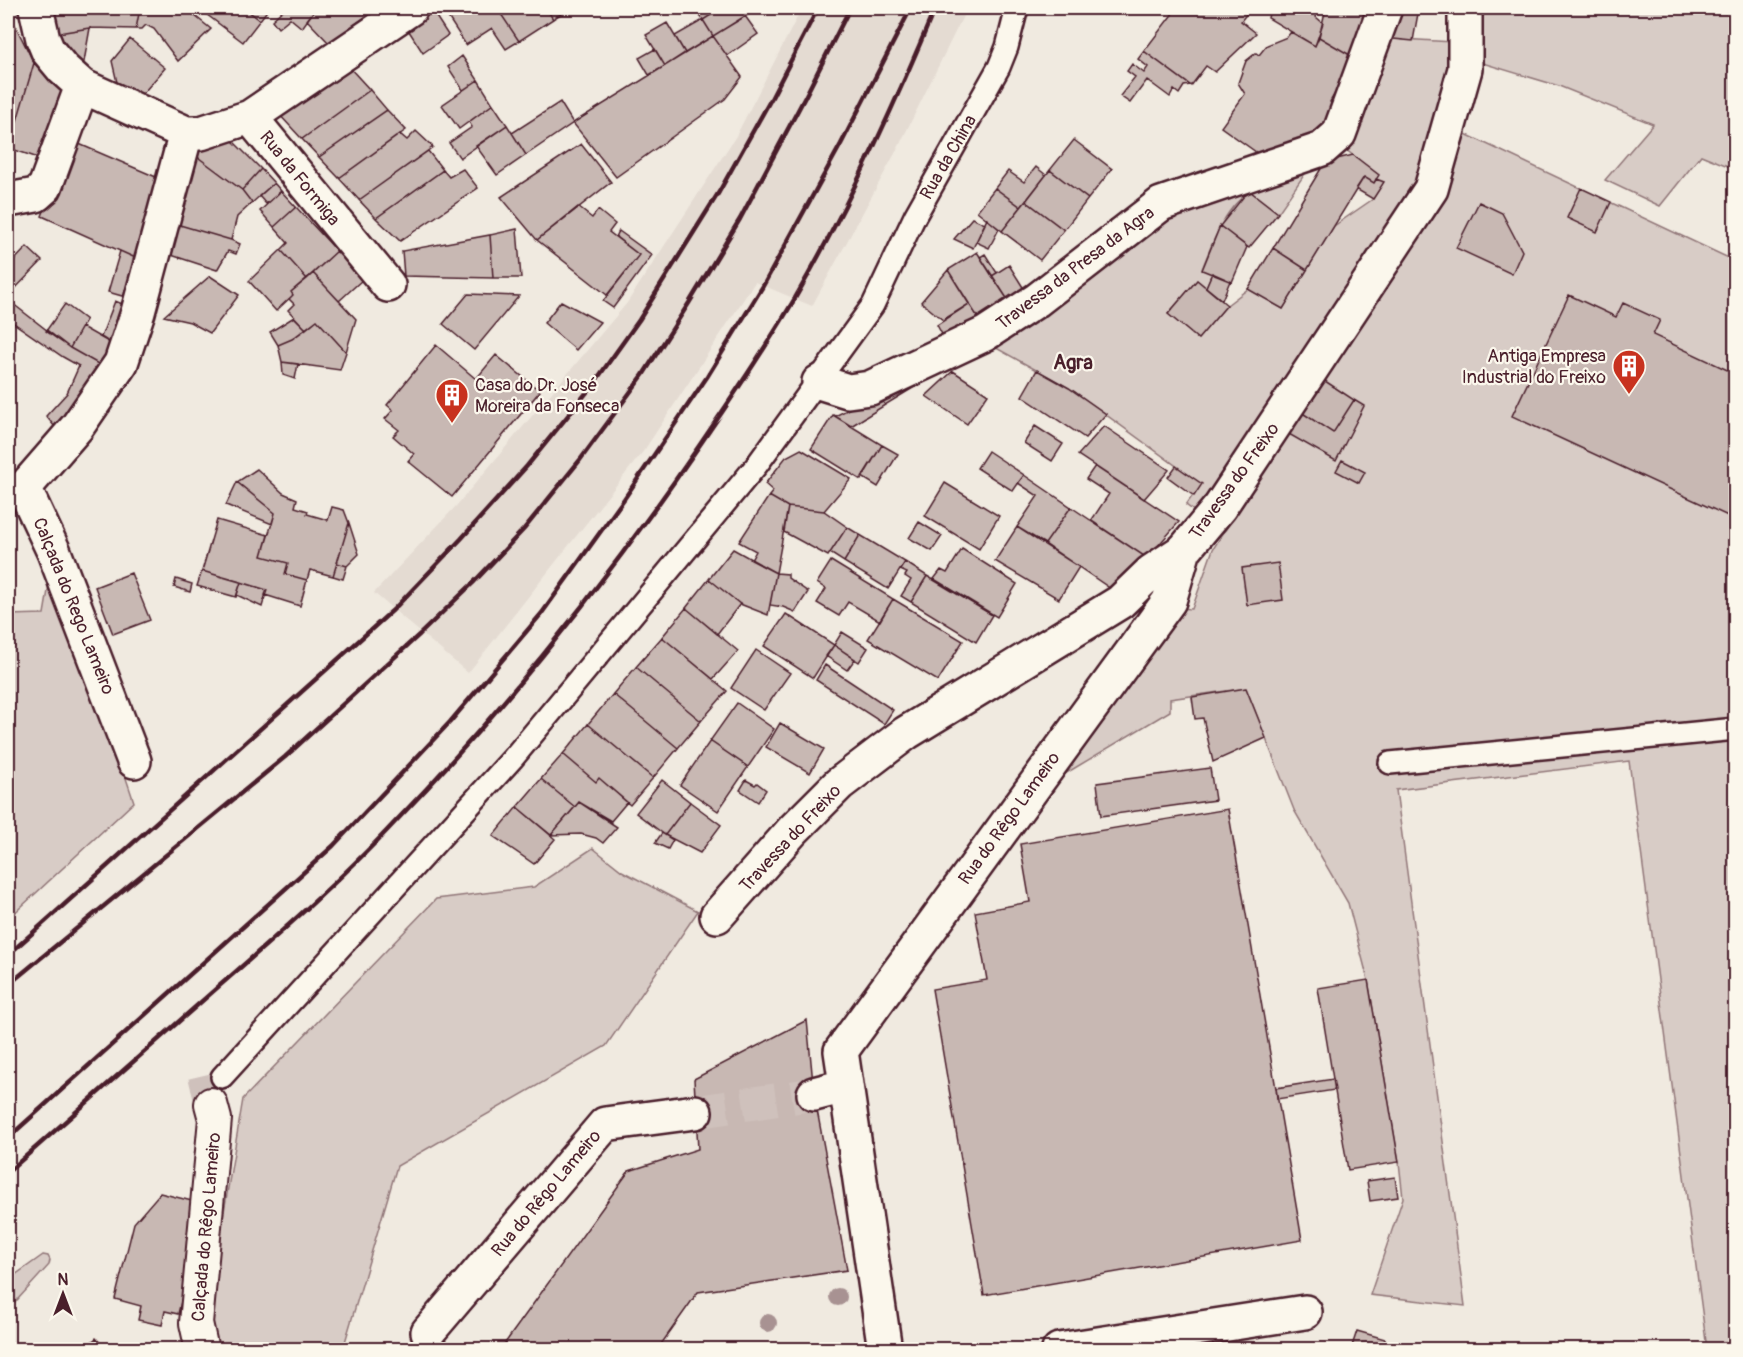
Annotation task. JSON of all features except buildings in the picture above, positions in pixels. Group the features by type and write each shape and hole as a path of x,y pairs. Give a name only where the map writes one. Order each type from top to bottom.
{"street":[{"path":"36,8 48,51 82,86 186,133"},
{"path":"250,117 411,8"},
{"name":"Travessa da Presa da Agra","path":"819,382 848,391 870,388 985,334 1037,300 1161,204 1322,149 1339,134 1385,8"},
{"name":"Travessa do Freixo","path":"717,916 792,830 839,784 906,733 1120,602 1151,572 1184,550 1220,507 1431,189 1465,69 1465,8"},
{"path":"8,200 36,195 45,187 82,86"},
{"name":"Rua da Formiga","path":"186,133 201,133 250,117 388,285"},
{"name":"Calçada do Rego Lameiro","path":"134,760 54,552 16,494 76,427 121,363 138,312 186,133"},
{"name":"Rua do Rêgo Lameiro","path":"885,1350 829,1090 841,1051 1169,601 1184,550"},
{"name":"Calçada do Rêgo Lameiro","path":"202,1350 196,1323 217,1091"},
{"name":"Rua do Rêgo Lameiro","path":"428,1332 605,1124 695,1112"},
{"path":"1059,1350 1305,1312"}],"lane":[{"name":"Rua da China","path":"217,1091 513,758 748,476 819,382 873,305 915,216 999,67 1014,26 1017,8"},
{"path":"1390,764 1736,729"}],"shaded area":[{"path":"802,8 967,8 899,146 812,306 755,282 645,449 468,673 374,593 457,505 627,303 736,136"},
{"path":"1484,8 1735,8 1735,169 1701,155 1660,206 1605,180 1653,124 1559,86 1479,62"},
{"path":"1384,38 1453,42 1452,62 1431,152 1408,203 1198,514 1186,505 1201,484 1069,388 987,343 1168,210 1313,162 1278,213 1251,192 1234,206 1220,226 1202,269 1212,273 1206,287 1197,280 1168,314 1198,339 1227,305 1248,289 1283,309 1334,226 1373,199 1383,183 1376,179 1378,175 1345,149"},
{"path":"1459,131 1735,261 1735,1349 1707,1349 1629,761 1396,790 1465,1306 1370,1295 1403,1198 1368,980 1348,903 1294,810 1246,688 1170,699 1170,711 1058,778 1179,608 1192,609 1213,549 1281,444"},
{"path":"51,573 96,689 134,802 8,919 8,615 44,614"},
{"path":"593,848 622,871 698,911 606,1046 397,1166 343,1349 216,1350 210,1295 243,1099 436,899 534,887"},
{"path":"43,1255 48,1256 49,1265 8,1310 8,1280"}],"tunnel":[{"path":"204,1075 211,1104"},
{"path":"695,1112 814,1094"}],"railway":[{"path":"8,955 393,610 527,466 592,386 639,320 719,192 818,8"},
{"path":"8,985 285,757 420,634 524,529 580,460 643,375 689,303 740,219 850,8"},
{"path":"8,1138 333,846 450,722 542,613 624,499 707,377 763,286 841,144 911,8"},
{"path":"8,1172 353,865 477,733 555,640 664,496 736,392 794,300 869,156 935,8"}],"place":[{"name":"Antiga Empresa Industrial do Freixo","path":"1629,395"},
{"name":"Casa do Dr. José Moreira da Fonseca","path":"452,424"}],"district":[{"name":"Agra","path":"1073,362"}]}
